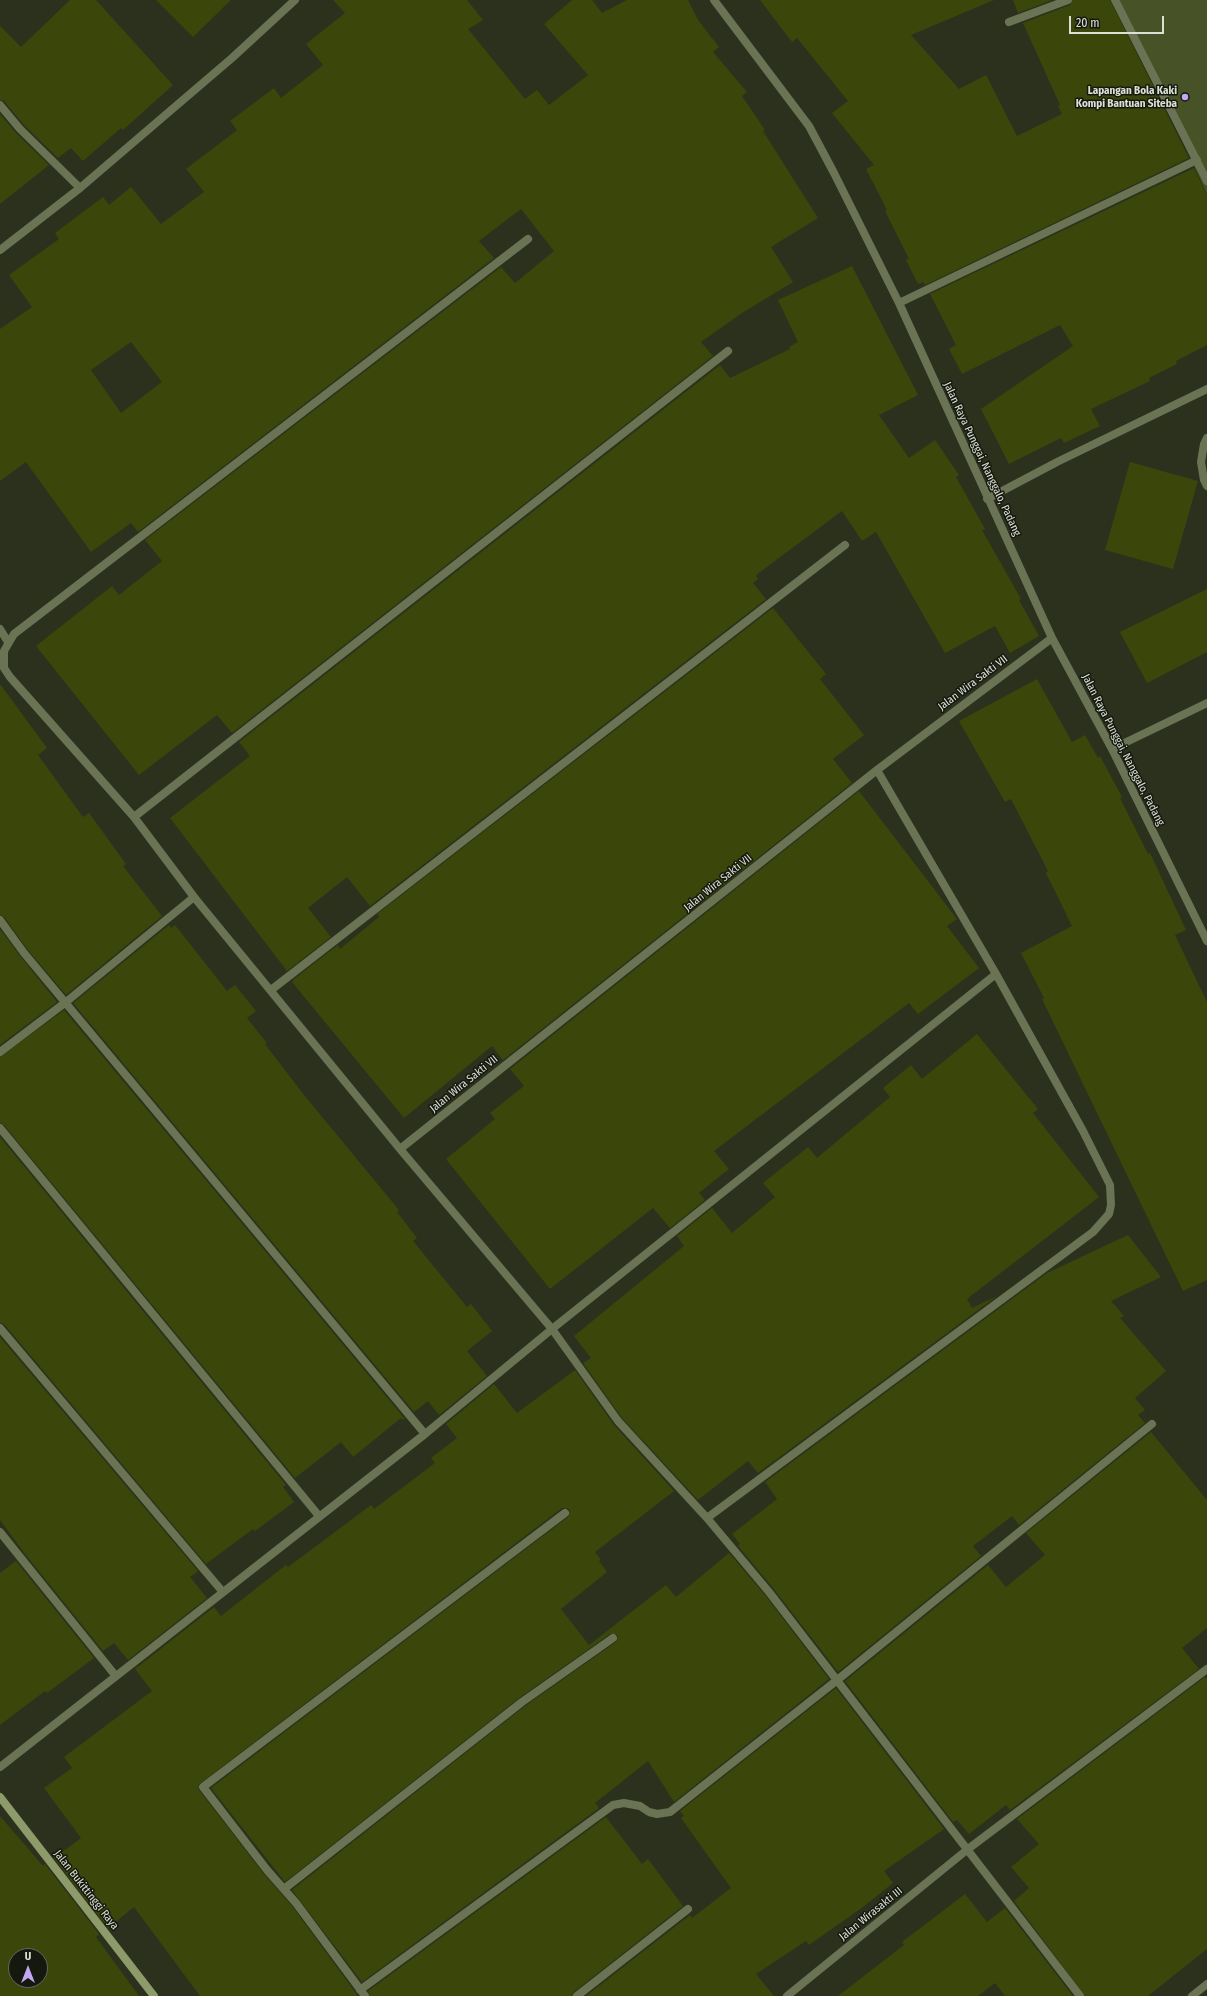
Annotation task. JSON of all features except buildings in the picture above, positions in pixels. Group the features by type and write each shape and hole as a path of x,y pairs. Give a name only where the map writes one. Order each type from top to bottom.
{"street":[{"path":"0,250 80,188 232,58 295,0"},
{"name":"Jalan Raya Punggai, Nanggalo, Padang","path":"714,0 809,126 834,173 899,303 987,499 1052,638 1112,749 1207,941"},
{"path":"1008,22 1068,0"},
{"path":"1115,0 1207,181"},
{"path":"0,105 20,129 80,188"},
{"path":"899,303 1197,160"},
{"path":"528,239 14,634 4,651 4,668 10,677 134,817 194,897 272,990 400,1149 552,1329 618,1421 706,1518 768,1592 968,1849 1080,1996"},
{"path":"134,817 728,351"},
{"path":"987,499 1057,462 1207,390"},
{"path":"1207,438 1204,444 1201,462 1204,480 1207,486"},
{"path":"272,990 845,545"},
{"path":"0,629 8,642"},
{"name":"Jalan Wira Sakti VII","path":"400,1149 877,770 1052,638"},
{"path":"1112,749 1207,703"},
{"path":"706,1518 1093,1232 1109,1214 1111,1206 1110,1185 1080,1125 996,974 877,770"},
{"path":"0,1052 66,1002 194,897"},
{"path":"0,920 24,953 425,1434"},
{"path":"0,1767 222,1591 425,1434 552,1329 996,974"},
{"path":"0,1128 319,1516"},
{"path":"0,1328 222,1591"},
{"path":"564,1513 203,1787 267,1870 284,1889 362,1993 613,1805 624,1803 635,1805 657,1814 670,1812 836,1681 1152,1424"},
{"path":"0,1532 115,1675"},
{"path":"284,1889 472,1743 522,1702 613,1638"},
{"name":"Jalan Wirasakti III","path":"787,1996 968,1849 1207,1669"},
{"name":"Jalan Bukittinggi Raya","path":"0,1797 154,1996"},
{"path":"577,1996 688,1909"},
{"path":"1192,1996 1207,1984"}],"green space":[{"name":"Lapangan Bola Kaki Kompi Bantuan Siteba","path":"1118,0 1207,0 1207,194"}],"place":[{"name":"Lapangan Bola Kaki Kompi Bantuan Siteba","path":"1185,97"}]}
